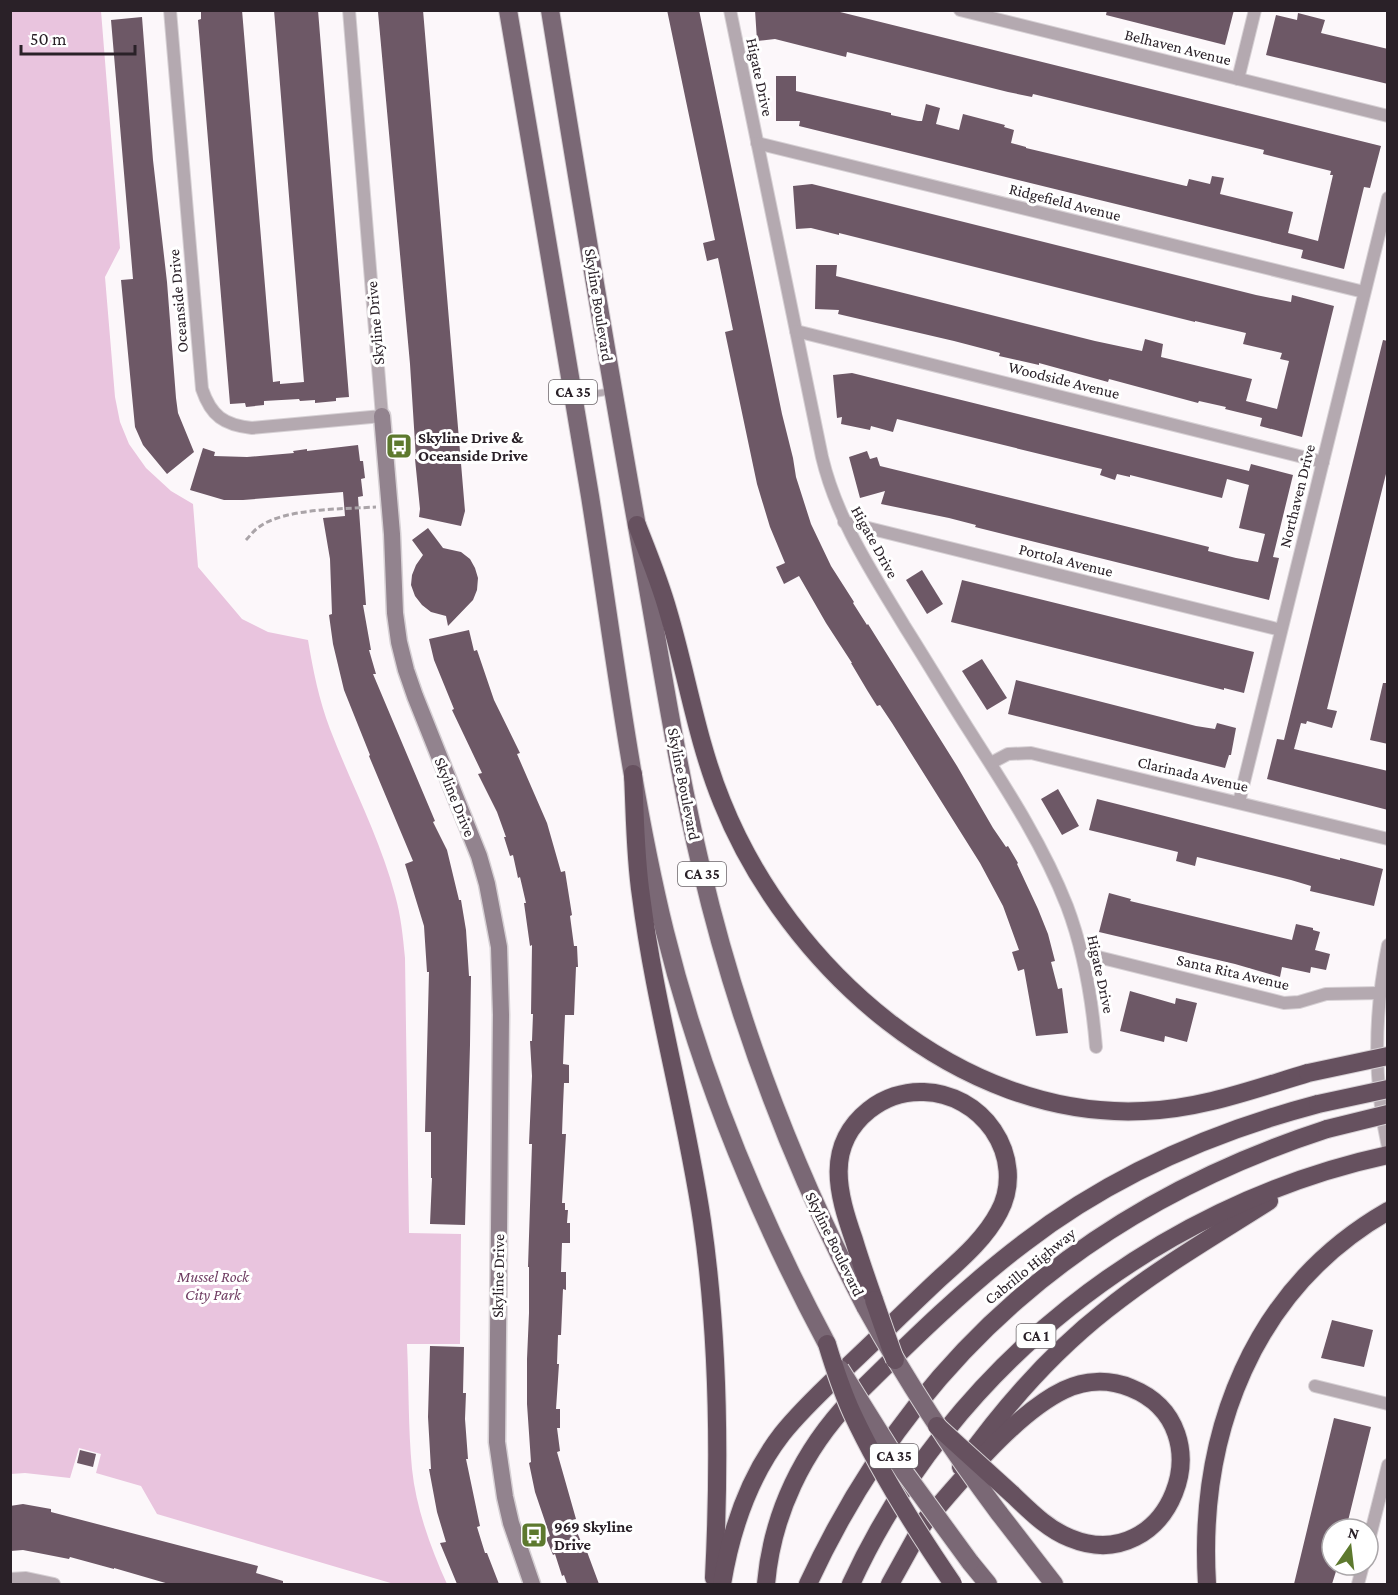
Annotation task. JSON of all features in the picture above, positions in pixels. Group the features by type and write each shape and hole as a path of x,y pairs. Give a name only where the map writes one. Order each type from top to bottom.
{"highway":[{"path":"637,525 668,609 716,786 734,830 761,880 794,927 824,963 870,1006 923,1046 979,1077 1025,1095 1077,1107 1126,1112 1179,1108 1213,1101 1308,1073 1388,1056"},
{"path":"633,774 641,896 698,1191 710,1288 717,1433 713,1584"},
{"path":"766,1584 770,1549 784,1503 798,1473 823,1432 861,1390 973,1285 1051,1223 1133,1174 1222,1133 1318,1104 1388,1089"},
{"path":"722,1584 741,1507 776,1443 813,1399 964,1256 989,1228 999,1212 1008,1184 1005,1154 996,1135 984,1119 965,1104 954,1098 924,1092 894,1096 862,1115 844,1142 838,1162 839,1191 870,1304 896,1360"},
{"name":"Cabrillo Highway","path":"808,1584 846,1508 889,1441 949,1367 1020,1297 1071,1256 1155,1202 1241,1160 1327,1129 1388,1114"},
{"name":"CA 1","path":"851,1584 885,1520 917,1470 957,1417 1001,1368 1075,1303 1155,1248 1242,1203 1340,1167 1388,1155"},
{"path":"892,1584 923,1524 985,1435 1021,1391 1066,1344 1148,1279 1304,1179"},
{"path":"1207,1584 1206,1522 1211,1474 1226,1414 1240,1375 1264,1329 1289,1295 1331,1250 1388,1212"},
{"path":"827,1344 843,1393 859,1427 913,1523 953,1584"},
{"path":"923,1524 976,1465 1013,1429 1051,1398 1074,1386 1086,1383 1112,1383 1137,1390 1165,1414 1175,1434 1181,1456 1176,1490 1172,1501 1158,1520 1133,1538 1105,1544 1086,1543 1068,1537 1040,1520 1012,1494 937,1426"}],"main road":[{"name":"CA 35","path":"508,10 574,397 633,774 666,935 704,1066 726,1129 762,1215 827,1344 863,1408 905,1473 988,1584"},
{"name":"Skyline Boulevard","path":"550,10 613,391 694,839 736,998 770,1096 798,1167 832,1240 870,1304"},
{"path":"896,1360 937,1426 999,1513 1054,1584"}],"street":[{"name":"Oceanside Drive","path":"170,10 202,389 207,402 214,413 225,421 237,426 252,428 382,416"},
{"name":"Skyline Drive","path":"349,10 399,642 406,670 479,855 495,916 499,947 501,1005 497,1442 507,1506 532,1584"},
{"name":"Higate Drive","path":"730,10 826,473 844,522 870,570 991,763 1047,861 1067,906 1082,953 1092,1007 1096,1047"},
{"name":"Belhaven Avenue","path":"960,10 1388,116"},
{"path":"1238,79 1255,10"},
{"name":"Ridgefield Avenue","path":"757,143 1364,292"},
{"name":"Northaven Drive","path":"1239,802 1388,198"},
{"name":"Woodside Avenue","path":"796,331 1323,462"},
{"name":"Portola Avenue","path":"844,522 1281,630"},
{"name":"Clarinada Avenue","path":"991,763 1008,753 1031,753 1388,839"},
{"path":"1388,945 1379,993 1376,1046 1377,1076 1388,1148"},
{"name":"Santa Rita Avenue","path":"1082,953 1284,1003 1299,1002 1326,994 1379,993"},
{"path":"1315,1386 1388,1404"},
{"path":"1375,1517 1388,1465"},
{"path":"10,1579 26,1578 54,1584"}],"lane":[{"path":"574,397 613,391"}],"path":[{"path":"246,540 260,526 276,518 296,513 390,506"}],"green space":[{"name":"Mussel Rock City Park","path":"11,10 101,11 120,248 105,277 115,397 120,422 129,444 146,468 171,491 193,504 198,567 242,619 268,632 308,640 326,718 373,832 395,895 405,958 409,1233 461,1234 460,1344 407,1344 414,1484 425,1528 447,1584 394,1584 157,1514 141,1486 96,1473 101,1454 79,1448 70,1478 25,1473 11,1474"}],"building":[{"path":"242,10 273,382 280,381 280,384 304,382 274,10 318,10 349,397 315,403 315,400 300,401 299,399 264,401 264,405 246,407 245,403 230,404 198,20 201,19 201,12"},
{"path":"380,10 423,10 465,511 461,526 419,517 410,364 378,12"},
{"path":"667,10 699,10 782,414 796,477 811,524 831,566 853,603 957,766 993,828 1018,863 1048,934 1055,961 1051,962 1058,989 1062,988 1068,1033 1036,1036 1024,969 1018,971 1012,952 1019,950 1003,906 980,863 892,723 880,705 877,706 799,576 784,584 776,567 785,563 770,527 757,484 725,332 733,330 718,258 707,261 703,243 715,240"},
{"path":"755,10 832,10 1381,146 1370,188 1364,187 1344,269 1301,258 1303,250 799,126 800,121 776,121 776,76 796,76 796,91 918,121 922,121 926,104 940,108 936,124 959,130 963,114 1005,125 1004,127 1014,130 1011,143 1026,148 1186,186 1189,179 1210,184 1212,176 1224,178 1220,194 1293,212 1288,233 1318,241 1333,175 1330,175 1331,171 1263,154 1264,150 1033,94 1032,97 1008,92 847,52 846,57 775,39 757,41"},
{"path":"1107,10 1234,10 1225,45 1106,15"},
{"path":"1298,13 1325,20 1321,33 1388,49 1388,84 1266,55 1276,15 1297,20"},
{"path":"142,17 176,398 178,413 194,452 167,474 143,445 135,427 121,280 133,279 111,20"},
{"path":"812,184 1256,295 1291,302 1292,295 1334,306 1302,437 1260,426 1262,418 1225,409 1226,407 1199,401 1198,403 1109,379 1108,382 1039,363 1039,365 999,356 1000,353 838,314 839,310 815,309 816,265 837,265 836,276 1095,341 1142,351 1145,339 1163,344 1161,357 1252,379 1246,401 1277,409 1289,361 1280,359 1282,353 1243,344 1246,333 839,233 839,235 811,228 796,229 793,186"},
{"path":"1383,340 1388,341 1388,466 1327,709 1337,711 1332,728 1307,721 1306,724 1301,723 1294,749 1388,771 1388,810 1267,779 1277,739 1284,740"},
{"path":"852,373 1249,471 1251,464 1293,475 1273,557 1279,558 1269,600 975,527 976,525 949,518 881,504 885,491 860,498 849,457 867,451 870,459 877,457 880,466 1209,547 1208,551 1236,558 1258,562 1265,534 1239,528 1249,485 1227,479 1222,498 1130,475 1130,477 1117,474 1115,480 1100,475 1102,469 897,419 893,432 871,426 870,430 841,424 842,417 837,418 833,375"},
{"path":"358,445 365,478 361,479 363,496 358,497 366,605 363,605 371,650 369,650 376,674 373,674 435,821 433,822 447,850 459,900 461,900 466,930 469,976 471,976 465,1225 430,1224 431,1132 425,1132 429,972 427,972 424,926 405,864 413,861 344,690 333,644 329,615 332,614 330,559 323,518 345,516 343,492 224,500 190,490 203,448 215,452 214,456 247,457"},
{"path":"428,528 443,548 461,552 470,559 478,578 473,600 448,626 446,616 431,612 422,605 411,585 416,565 423,555 412,540"},
{"path":"922,570 943,604 927,614 906,580"},
{"path":"962,580 1254,652 1244,693 951,622"},
{"path":"469,630 474,651 477,650 494,700 520,753 517,754 547,823 561,872 565,871 574,946 577,946 578,967 576,967 574,1015 565,1015 564,1038 563,1064 569,1065 569,1083 564,1083 562,1134 566,1134 562,1203 565,1203 565,1210 568,1210 570,1243 562,1243 561,1272 566,1272 566,1290 563,1289 561,1335 558,1335 556,1409 560,1409 560,1428 557,1428 560,1451 557,1452 576,1519 572,1520 599,1584 567,1584 564,1575 562,1576 555,1554 553,1555 546,1538 550,1536 535,1492 529,1463 531,1462 527,1359 532,1144 529,1144 532,1076 530,1041 532,1041 533,1014 531,1014 532,945 530,946 524,903 526,903 513,855 510,856 497,812 478,774 482,773 452,710 454,709 434,660 429,639"},
{"path":"982,659 1007,698 987,710 962,671"},
{"path":"1016,680 1196,726 1215,729 1217,723 1236,728 1231,755 1229,755 1225,768 1008,714"},
{"path":"1383,683 1388,683 1388,744 1370,740"},
{"path":"1058,789 1079,826 1062,835 1041,799"},
{"path":"1097,799 1383,869 1374,906 1310,891 1311,886 1291,880 1197,857 1195,866 1176,861 1178,852 1089,830"},
{"path":"1109,893 1131,899 1130,901 1292,940 1296,924 1313,928 1320,932 1315,950 1330,954 1326,970 1311,967 1310,973 1282,967 1280,977 1099,932"},
{"path":"1130,991 1175,1004 1176,998 1197,1003 1187,1042 1165,1036 1164,1042 1120,1031"},
{"path":"1332,1320 1373,1330 1364,1367 1321,1358"},
{"path":"430,1346 464,1347 463,1393 466,1393 468,1459 466,1459 480,1526 477,1527 485,1553 487,1553 499,1584 457,1584 440,1543 446,1542 437,1512 429,1469 431,1469 428,1417"},
{"path":"1334,1418 1371,1427 1349,1517 1320,1517 1320,1577 1334,1577 1332,1584 1294,1584"},
{"path":"80,1450 96,1454 93,1467 77,1463"},
{"path":"23,1504 51,1509 51,1512 258,1566 256,1573 283,1581 283,1584 169,1584 70,1557 69,1559 23,1550 10,1551 10,1506"}],"place":[{"name":"Skyline Drive & Oceanside Drive","path":"399,446"},
{"name":"969 Skyline Drive","path":"534,1535"}]}
